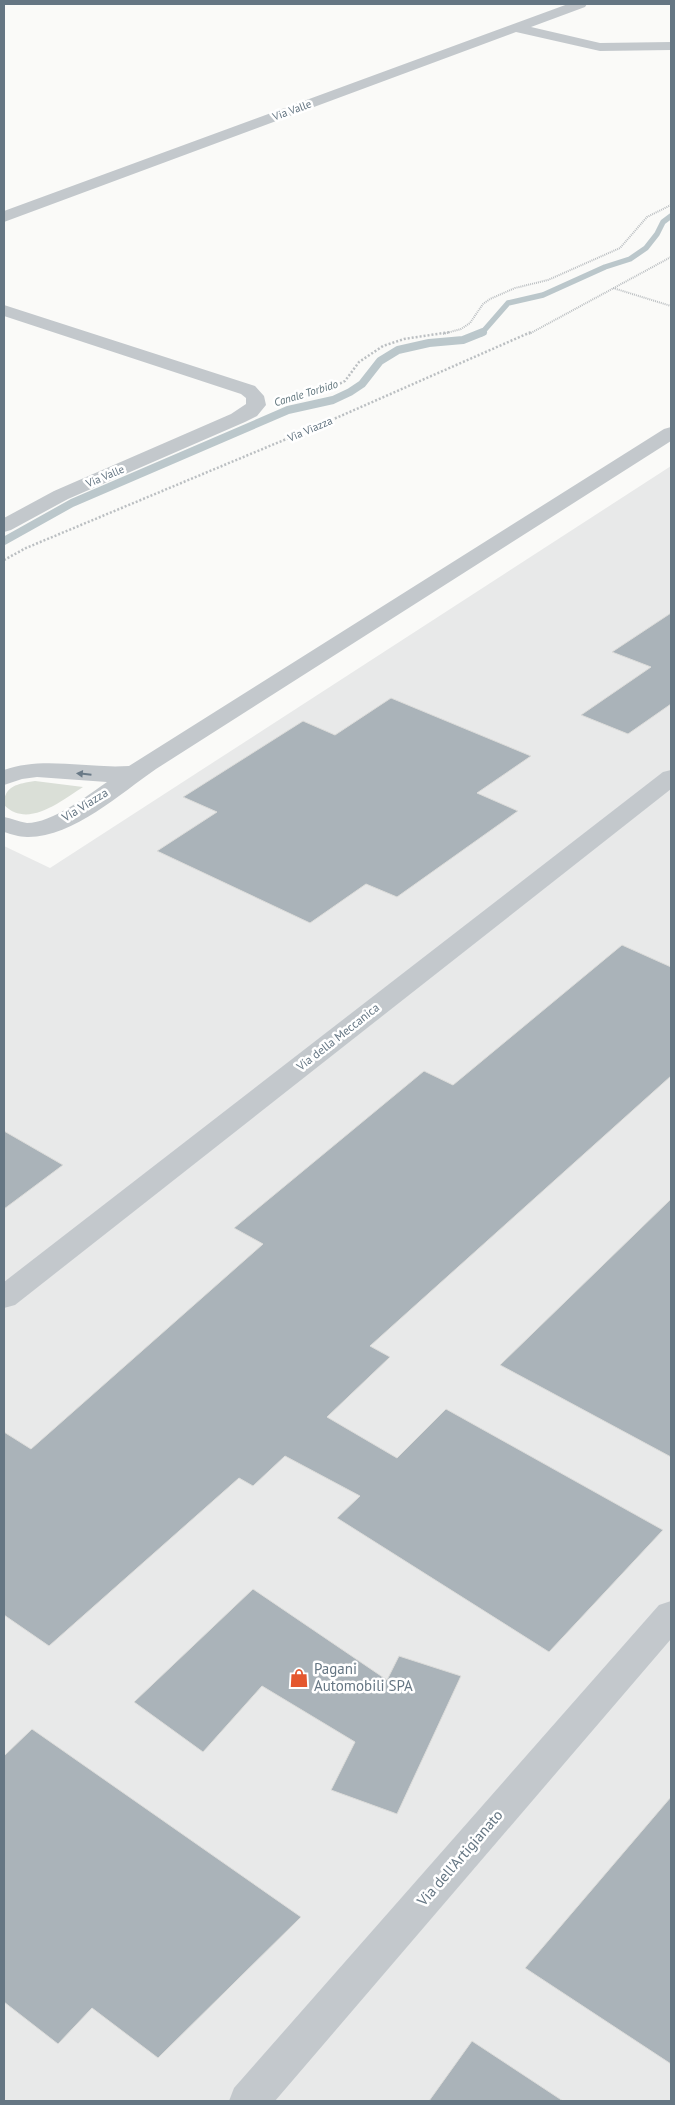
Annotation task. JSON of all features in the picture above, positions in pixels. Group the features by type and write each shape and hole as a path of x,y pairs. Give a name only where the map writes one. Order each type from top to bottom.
{"street":[{"name":"Via Valle","path":"4,217 580,4"},
{"path":"516,28 600,46 671,46"},
{"path":"4,310 248,390 255,396"},
{"name":"Via Valle","path":"4,526 61,494 250,412 256,405 255,396"},
{"name":"Via Viazza","path":"4,824 27,830 49,826 71,816 133,774 671,433"},
{"path":"650,447 671,453"},
{"name":"Via Viazza","path":"4,778 14,773 34,769 93,774 133,774"},
{"name":"Via della Meccanica","path":"4,1298 671,777"},
{"name":"Via dell'Artigianato","path":"249,2101 671,1615"}],"path":[{"path":"255,396 283,402 304,397 331,388 345,380 359,362 382,346 404,339 448,333 461,329 470,323 483,304 490,299 516,288 548,280 620,248 646,217 671,205"},
{"name":"Via Viazza","path":"4,560 26,548 327,422 523,337 671,257"},
{"path":"612,288 671,306"}],"shaded area":[{"path":"671,466 671,2101 4,2101 4,846 50,868"},
{"path":"35,781 83,787 55,805 34,814 13,812 4,805 6,793 9,789"}],"building":[{"path":"671,613 671,704 628,734 581,715 651,667 612,652"},
{"path":"391,698 531,756 477,793 518,811 397,897 366,884 310,923 157,851 217,812 183,797 303,721 335,735"},
{"path":"622,945 671,967 671,1076 370,1346 390,1357 327,1417 397,1458 446,1409 663,1530 549,1652 337,1518 360,1496 285,1456 253,1486 239,1478 49,1646 4,1615 4,1432 31,1449 263,1244 234,1228 424,1071 453,1085"},
{"path":"4,1131 63,1165 4,1209"},
{"path":"671,1199 671,1457 500,1365"},
{"path":"253,1589 387,1680 399,1656 461,1676 397,1814 331,1790 355,1742 262,1686 203,1752 134,1702"},
{"path":"32,1729 301,1917 158,2058 92,2008 58,2044 4,2002 4,1756"},
{"path":"671,1797 671,2064 525,1968"},
{"path":"472,2041 563,2101 429,2101"}],"waterway":[{"name":"Canale Torbido","path":"483,332 508,303 543,295 605,267 630,259 646,248 657,234 663,222 671,216"},
{"name":"Canale Torbido","path":"4,541 72,503 288,410 333,400 350,392 362,384 380,361 398,350 429,343 463,340 483,332"}],"place":[{"name":"Pagani Automobili SPA","path":"299,1678"}]}
